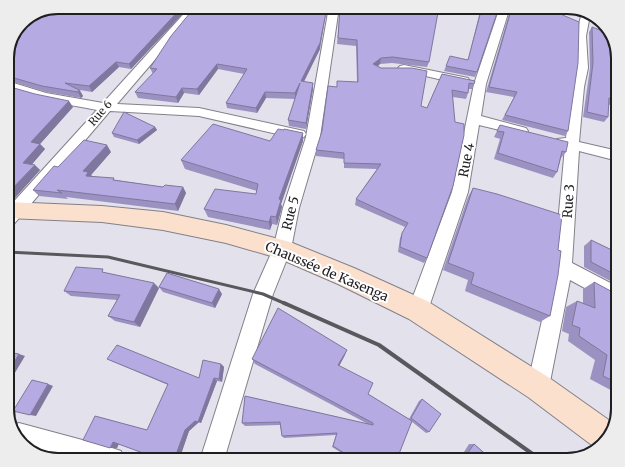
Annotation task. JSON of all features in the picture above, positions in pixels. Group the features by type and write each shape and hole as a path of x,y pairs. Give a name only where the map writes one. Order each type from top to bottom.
{"main road":[{"name":"Chaussée de Kasenga","path":"14,213 102,214 163,221 226,234 282,249 346,276 418,310 538,387 603,434"}],"street":[{"name":"Rue 6","path":"14,209 189,14"},
{"name":"Rue 5","path":"214,453 264,294 282,249 291,208 313,137 333,14"},
{"name":"Rue 4","path":"418,310 460,192 480,84 503,14"},
{"name":"Rue 3","path":"538,387 563,267 572,145 578,87 582,68 581,36 584,22"},
{"path":"394,68 410,69 480,84"},
{"path":"14,88 23,92 46,97 105,107 199,112 313,137"},
{"path":"474,119 535,135"},
{"path":"550,139 611,154"},
{"path":"563,267 611,293"},
{"path":"23,436 86,453"}],"building":[{"path":"58,14 175,14 129,64 116,62 89,86 65,83 79,90 78,92 42,86 14,78 14,55 17,41 27,27 41,17"},
{"path":"189,14 326,14 320,43 301,81 313,83 306,123 288,120 300,83 295,93 265,92 256,108 226,103 247,69 217,64 197,89 182,88 176,97 135,92 157,69 150,68 171,36"},
{"path":"340,14 438,14 429,62 393,57 381,58 373,64 381,68 412,68 427,71 421,106 427,108 442,74 475,81 474,84 469,83 468,93 452,90 455,122 464,124 464,135 453,186 427,258 400,247 402,233 408,223 356,199 381,164 344,163 344,153 316,150 322,131 328,86 337,87 337,81 358,82 357,40 338,38"},
{"path":"480,14 497,14 477,72 446,66 450,56 468,60"},
{"path":"510,14 560,14 579,22 578,63 568,131 505,115 517,92 489,87"},
{"path":"592,27 602,31 610,49 611,99 609,98 608,117 587,112 593,63"},
{"path":"14,88 69,101 31,142 40,144 23,163 35,165 14,187"},
{"path":"124,112 155,127 137,140 112,133"},
{"path":"213,124 270,141 278,129 303,133 279,199 281,200 276,217 271,216 269,222 204,209 215,189 256,194 258,184 181,160"},
{"path":"500,125 568,142 566,152 562,151 557,172 498,153 504,132 497,131"},
{"path":"84,140 107,145 83,171 88,172 86,176 114,178 113,180 163,187 165,185 183,187 175,204 57,190 62,193 33,190 54,166 58,167"},
{"path":"473,188 497,194 562,215 558,250 561,251 550,316 471,284 474,273 448,263"},
{"path":"591,240 611,250 611,272 591,262"},
{"path":"76,267 103,269 102,272 154,283 134,322 108,316 120,295 64,291"},
{"path":"167,273 219,289 212,303 159,287"},
{"path":"594,282 611,291 611,380 603,376 607,355 579,336 580,328 572,325 577,301 595,308"},
{"path":"278,308 347,350 338,365 373,383 368,394 412,421 399,453 344,453 333,446 337,433 282,436 280,422 242,423 245,396 373,425 373,423 252,359"},
{"path":"117,345 199,378 203,360 221,364 219,379 214,378 198,422 195,421 185,430 177,453 143,453 113,442 110,448 83,440 95,416 147,430 168,384 107,359"},
{"path":"14,353 19,354 14,362"},
{"path":"32,380 48,384 30,415 14,411"},
{"path":"422,399 441,414 429,432 411,418"},
{"path":"474,444 484,453 468,453"}],"railway":[{"path":"14,252 108,257 263,294 286,304"},
{"path":"284,303 379,345 531,453"}]}
